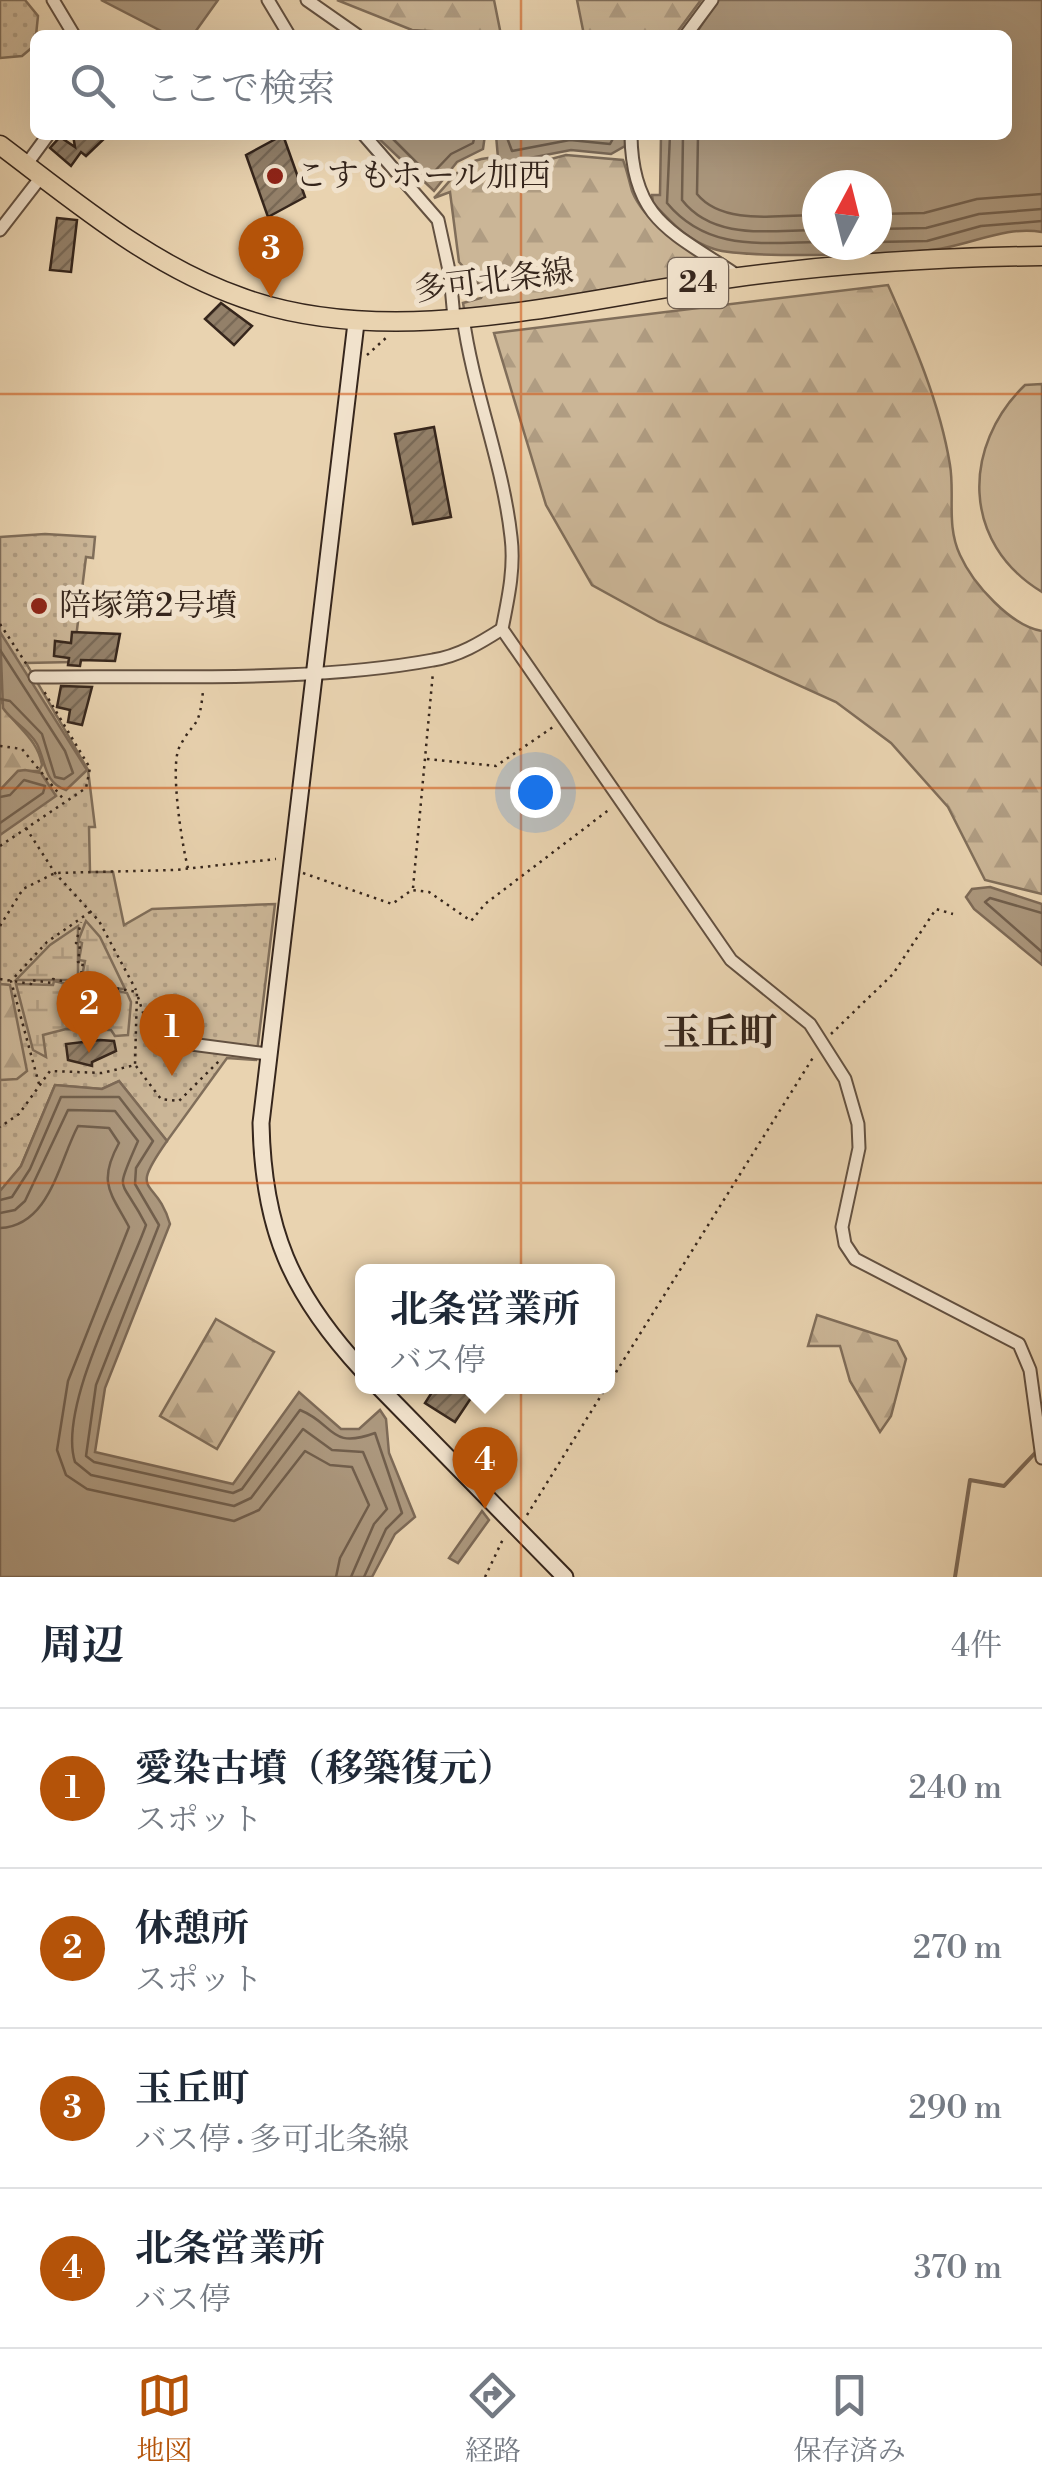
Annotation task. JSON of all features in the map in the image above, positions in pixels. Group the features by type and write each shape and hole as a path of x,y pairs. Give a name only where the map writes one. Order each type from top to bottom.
{"main road":[{"name":"多可北条線","path":"0,145 163,263 200,282 286,311 356,324 458,317 733,278 853,266 1042,256"}],"street":[{"path":"52,0 71,30"},
{"path":"268,0 285,30"},
{"path":"307,0 350,30"},
{"path":"690,30 712,0"},
{"path":"26,164 44,140"},
{"path":"368,140 438,220 512,538 512,575 502,630 731,960 810,1024 844,1079 858,1124 859,1148 842,1227 844,1244 855,1259 1019,1344 1030,1370 1042,1458"},
{"path":"631,140 636,189 658,220 732,272 733,278"},
{"path":"0,230 41,176"},
{"path":"355,1362 307,1304 281,1253 262,1164 268,1054 356,324"},
{"path":"35,677 316,671 434,660 468,650 502,630"},
{"path":"152,1038 268,1054"},
{"path":"386,1394 565,1577"}],"path":[{"path":"0,624 90,768 86,788 0,846"},
{"path":"412,890 434,660"},
{"path":"188,869 179,835 178,750 200,722 204,674"},
{"path":"426,758 496,766 565,719"},
{"path":"0,746 22,749 66,802"},
{"path":"0,926 23,888 55,873 292,863 392,904 412,890 429,892 471,922 484,904 619,801"},
{"path":"26,828 55,873 91,910 136,992 152,1038"},
{"path":"615,1373 822,1043 894,974 936,909 953,914"},
{"path":"11,981 47,942 91,910"},
{"path":"80,982 83,962 78,962 80,944 76,942 81,920"},
{"path":"0,979 80,982 105,991 109,988 136,992"},
{"path":"11,981 40,1085"},
{"path":"136,992 135,1065 160,1099 180,1102 230,1048"},
{"path":"0,1127 19,1114 50,1071 102,1073 135,1065"},
{"path":"485,1577 602,1394"}],"green space":[{"path":"0,0 25,0 38,16 37,30 30,30 30,49 22,56 0,58"},
{"path":"337,0 494,0 500,30 412,30"},
{"path":"577,0 701,0 679,30 583,30"},
{"path":"566,155 623,160 632,191 647,215 670,236 721,270 465,314 463,303 481,298 485,291 459,262 450,192 434,198 464,167 479,160 488,158 505,171"},
{"path":"888,285 940,419 950,465 953,532 960,555 994,602 1018,621 1042,631 1042,894 985,880 948,807 891,743 836,702 659,622 592,585 546,505 494,333"},
{"path":"1042,384 1042,592 1015,572 996,548 984,521 979,493 981,464 1004,409 1025,385"},
{"path":"0,537 95,537 93,558 86,557 73,662 26,663 88,770 95,827 89,827 90,872 113,872 124,925 152,909 275,904 256,1060 227,1058 167,1141 119,1081 102,1089 55,1085 21,1166 6,1188 0,1189"},
{"path":"0,697 35,745 42,765 39,771 18,771 0,790"},
{"path":"86,921 100,937 125,989 90,987 81,981 85,961 79,960 82,943 78,941"},
{"path":"78,926 78,980 16,980 50,945"},
{"path":"54,981 105,993 110,989 127,993 131,1002 128,1035 115,1036 111,1030 66,1029 43,1035 46,1057 33,1050 16,984 53,985"},
{"path":"0,984 10,985 27,1071 17,1079 0,1080"},
{"path":"817,1315 897,1341 906,1359 891,1416 880,1432 850,1381 840,1346 808,1346"},
{"path":"216,1319 274,1352 217,1449 160,1416"}],"water":[{"path":"101,0 218,0 197,30 159,30"},
{"path":"718,0 1042,0 1042,232 1005,233 956,245 892,252 892,170 802,170 802,255 731,252 696,241 653,203 652,195 660,195 661,140 1012,140 1012,30 698,30"},
{"path":"380,140 484,140 483,149 457,162 434,191"},
{"path":"496,140 625,140 625,146 611,154 571,150 504,163 498,158"},
{"path":"0,632 87,770 66,790 53,782 34,739 3,708"},
{"path":"18,771 41,773 56,796 0,835 0,790"},
{"path":"990,887 1042,904 1042,965 974,909 966,897 972,889"},
{"path":"119,1081 167,1141 147,1179 170,1224 105,1388 95,1452 233,1484 299,1392 341,1429 359,1429 380,1410 386,1419 389,1453 415,1517 395,1534 372,1577 0,1577 0,1191 21,1166 55,1085 102,1089"},
{"path":"482,1511 489,1520 458,1563 449,1558"}],"building":[{"path":"57,140 75,147 74,140 103,140 86,156 81,152 71,166 50,148"},
{"name":"こすもホール加西","path":"274,140 285,140 305,197 268,217 246,155"},
{"path":"57,218 77,220 71,272 50,270"},
{"path":"221,303 252,326 234,345 205,319"},
{"path":"434,427 451,517 413,524 395,434"},
{"path":"72,632 120,634 115,661 81,660 80,666 68,665 69,658 54,656 55,641 71,643"},
{"path":"61,686 92,687 82,725 68,722 70,710 57,707"},
{"path":"173,1005 183,1025 169,1032 157,1030 150,1017"},
{"path":"114,1041 116,1051 92,1062 92,1066 68,1060 66,1044"},
{"path":"431,1394 474,1394 455,1422 425,1403"}],"waterway":[{"path":"955,1577 970,1480 1004,1486 1037,1451"}],"place":[{"name":"こすもホール加西","path":"275,176"},
{"name":"玉丘町","path":"271,298"},
{"name":"陪塚第2号墳","path":"39,606"},
{"name":"休憩所","path":"89,1053"},
{"name":"愛染古墳（移築復元）","path":"172,1076"},
{"name":"北条営業所","path":"485,1509"}],"district":[{"name":"玉丘町","path":"720,1033"}]}
